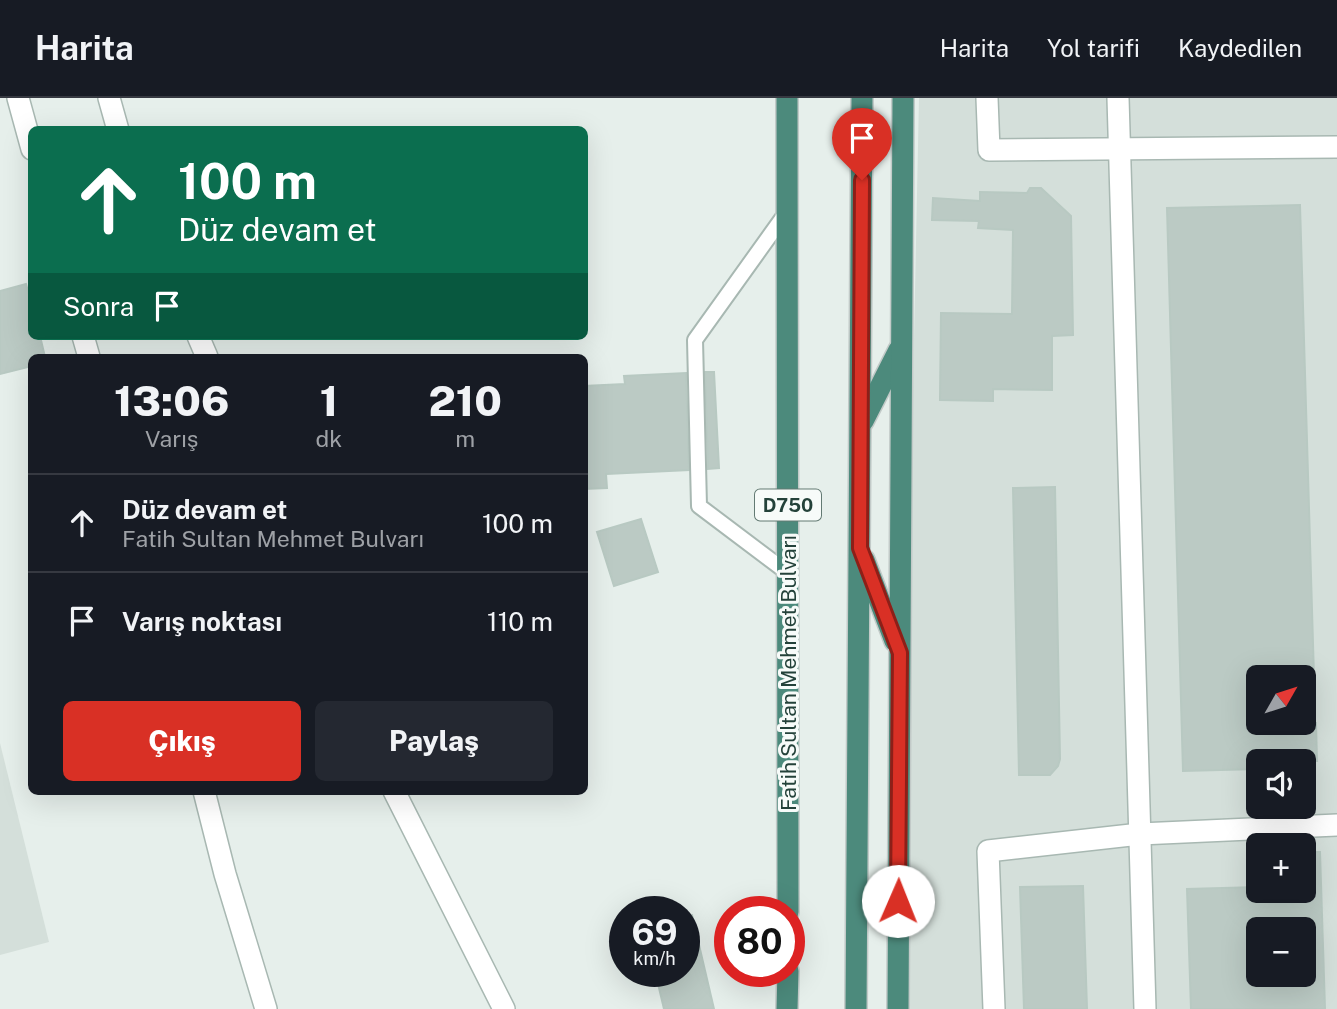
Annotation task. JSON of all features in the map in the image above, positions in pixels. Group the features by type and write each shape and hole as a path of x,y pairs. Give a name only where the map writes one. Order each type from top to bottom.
{"highway":[{"name":"Fatih Sultan Mehmet Bulvarı","path":"787,98 788,896"},
{"path":"856,1009 862,98"},
{"path":"898,1009 903,98"},
{"path":"860,426 901,347"},
{"path":"860,548 900,653"},
{"path":"788,987 788,1009"}],"street":[{"path":"18,98 28,134"},
{"path":"108,98 117,126"},
{"path":"987,98 989,150 1337,147"},
{"path":"1118,98 1145,1009"},
{"path":"205,795 225,874 266,1009"},
{"path":"396,795 504,1009"},
{"path":"994,1009 988,851 1140,834 1337,825"}],"lane":[{"path":"786,214 695,340 699,506 788,573"}],"shaded area":[{"path":"919,98 1337,98 1337,1009 905,1009 905,774"},
{"path":"0,743 49,942 0,955"}],"building":[{"path":"1030,188 1041,188 1071,216 1073,335 1052,336 1052,390 993,389 993,401 940,400 941,313 1012,314 1013,230 978,228 979,221 932,220 933,198 980,201 980,192 1027,193"},
{"path":"1300,205 1314,665 1246,665 1246,735 1316,735 1316,723 1317,761 1316,749 1246,749 1246,769 1183,771 1167,208"},
{"path":"26,284 28,340 41,340 44,354 28,354 28,367 0,374 0,291"},
{"path":"705,372 714,372 719,468 708,469"},
{"path":"686,373 689,470 606,474 607,488 588,489 588,386 625,384 624,376"},
{"path":"1055,487 1060,759 1050,775 1019,775 1013,488"},
{"path":"641,519 658,572 614,586 597,532"},
{"path":"1316,852 1320,852 1325,1009 1191,1009 1187,889 1246,887 1246,903 1316,903"},
{"path":"1083,886 1087,1009 1024,1009 1020,887"},
{"path":"700,949 714,1009 664,1009 659,987 700,987"}],"route":[{"path":"862,180 860,548 900,653 898,901"}]}
